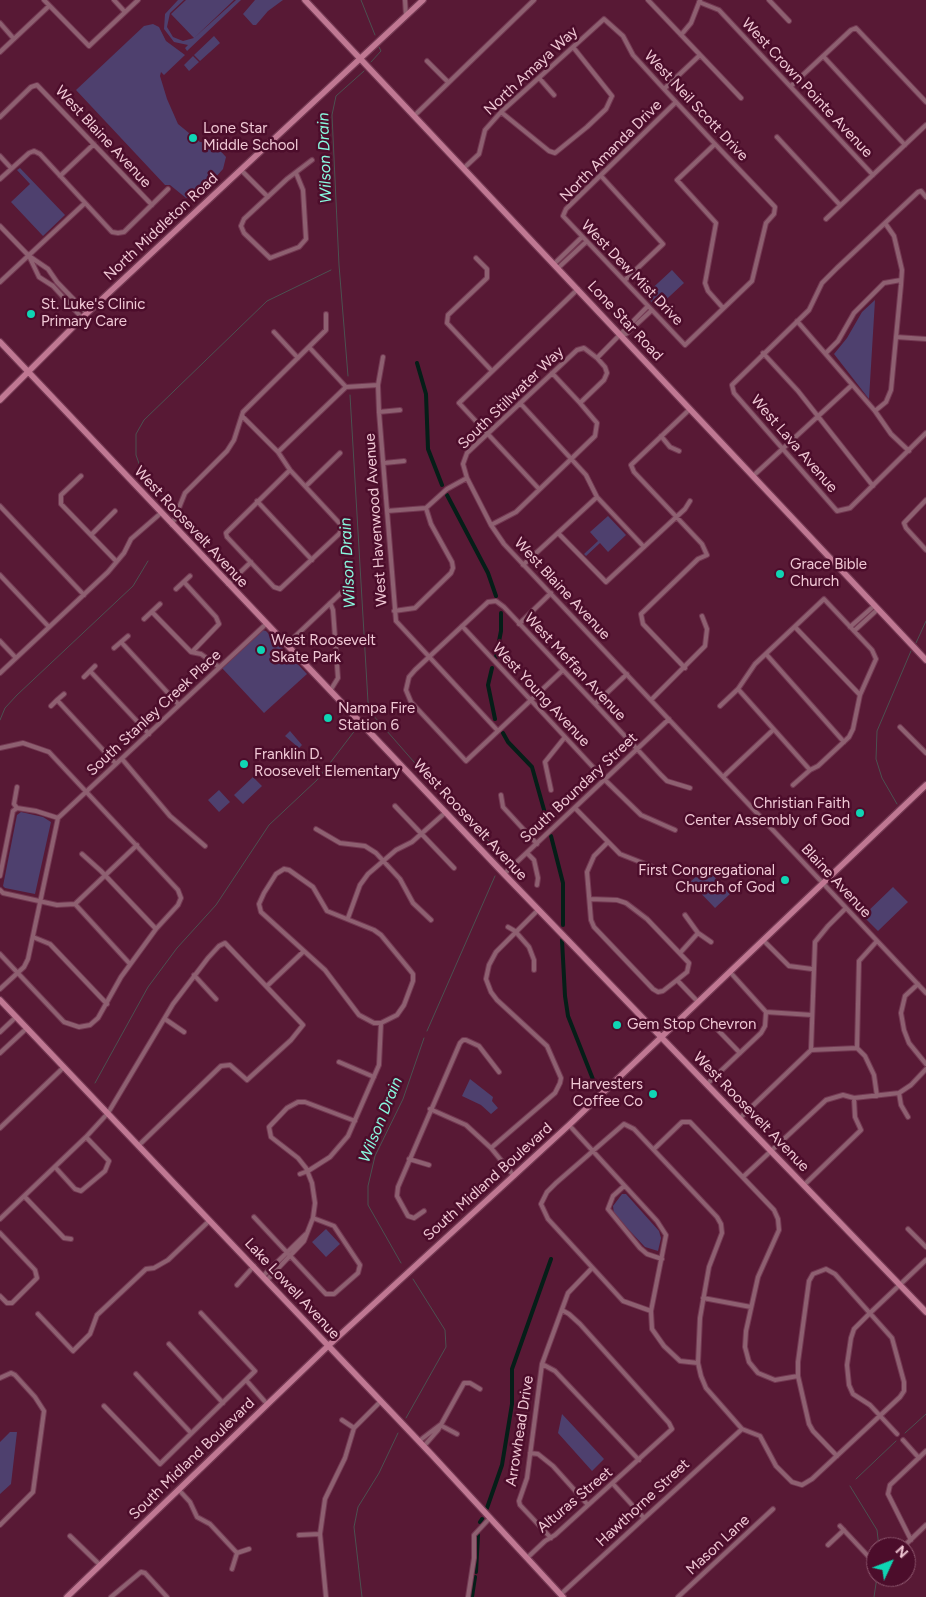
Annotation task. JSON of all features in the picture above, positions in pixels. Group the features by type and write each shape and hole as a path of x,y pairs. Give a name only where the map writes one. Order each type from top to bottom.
{"main road":[{"name":"Lone Star Road","path":"305,0 926,660"},
{"name":"North Middleton Road","path":"0,400 84,315 423,0"},
{"name":"West Roosevelt Avenue","path":"0,342 660,1038 707,1084 926,1312"},
{"name":"South Midland Boulevard","path":"71,1596 100,1565 328,1346 569,1125 926,787"},
{"name":"Lake Lowell Avenue","path":"0,1000 424,1446 562,1596"}],"street":[{"path":"44,0 89,46 138,0"},
{"path":"114,0 126,12"},
{"path":"405,0 406,16"},
{"path":"414,116 534,0"},
{"path":"648,0 741,98"},
{"path":"769,0 789,21"},
{"path":"681,35 691,24 699,1"},
{"name":"West Crown Pointe Avenue","path":"699,1 719,10 873,175"},
{"path":"0,52 49,6"},
{"name":"North Amaya Way","path":"464,168 479,154 485,130 502,112 604,19"},
{"name":"West Neil Scott Drive","path":"604,19 623,36 633,55 775,207 774,214 766,223 752,281 723,308"},
{"path":"0,23 14,39"},
{"path":"791,86 856,28 926,102"},
{"path":"502,112 549,151 555,153 587,127 606,109 612,96 572,47"},
{"path":"664,89 700,55"},
{"path":"823,56 904,145"},
{"path":"427,61 448,82"},
{"path":"540,79 554,96"},
{"name":"West Blaine Avenue","path":"0,117 31,88 37,85 152,205"},
{"name":"North Amanda Drive","path":"563,216 566,209 602,177 676,102"},
{"path":"826,219 926,125"},
{"path":"778,137 840,205"},
{"path":"60,176 94,144"},
{"path":"715,144 677,180 716,223 705,283 708,291 723,308"},
{"path":"0,180 29,152 34,151 40,154 112,232 118,233 124,232 168,188"},
{"path":"0,156 11,168"},
{"path":"296,173 303,190 305,243 270,258 250,240 241,226 244,219 268,197 296,173 312,160"},
{"path":"242,170 268,197"},
{"path":"602,177 663,244 625,280"},
{"path":"926,197 921,191 885,223 822,284 809,310 763,354 819,417 874,486 926,433"},
{"path":"0,282 85,203"},
{"name":"West Dew Mist Drive","path":"563,216 685,345 723,308"},
{"path":"875,411 890,398 902,270 894,236 885,223"},
{"path":"0,226 29,256 48,269 84,315"},
{"path":"556,266 582,238"},
{"path":"556,266 586,242"},
{"path":"29,256 40,277 53,286 84,315"},
{"path":"476,258 488,272 487,278 448,315 447,319 449,325 492,371"},
{"path":"826,353 838,341 854,313 884,283 901,280"},
{"path":"539,489 459,403 578,289"},
{"path":"580,403 604,380 607,373 605,367 597,358 620,335 622,330 648,306"},
{"path":"620,335 626,334 652,310"},
{"path":"172,525 180,500 227,451 247,407 326,330 326,314"},
{"path":"797,321 875,411 891,434 910,451"},
{"path":"274,332 298,358"},
{"path":"896,337 926,339"},
{"path":"309,347 346,387"},
{"name":"South Stillwater Way","path":"464,460 467,453 577,350 584,348 597,358"},
{"name":"West Lava Avenue","path":"763,354 732,385 734,393 784,448 837,511 844,511 874,486"},
{"name":"West Havenwood Avenue","path":"383,357 378,384 379,412 394,611 400,627 498,731"},
{"path":"491,525 516,512 596,436 598,428 595,419 552,373"},
{"path":"278,452 346,387 378,384"},
{"path":"753,476 852,385"},
{"path":"520,403 590,480 597,497 644,547"},
{"path":"685,668 643,624 641,614 698,559 707,554 702,544 634,472 631,465 690,409"},
{"path":"379,412 400,410"},
{"path":"242,416 278,452 290,470 340,522 342,530 280,589 274,587 228,538 226,533 290,470"},
{"path":"661,436 670,447 679,451"},
{"path":"306,486 340,453"},
{"name":"West Blaine Avenue","path":"464,460 467,478 491,525 523,565 669,719"},
{"path":"384,463 404,461"},
{"path":"81,476 61,494 61,504 116,561"},
{"path":"387,511 426,508 447,489 467,478"},
{"path":"523,565 597,497"},
{"path":"55,499 61,499"},
{"path":"926,500 904,524 926,550"},
{"path":"258,501 312,560"},
{"path":"558,532 606,582 676,518 690,501"},
{"path":"0,506 84,595"},
{"path":"394,611 415,608 451,573 453,568 452,562 432,524 426,508"},
{"path":"90,535 115,510"},
{"path":"0,673 84,595 124,553 131,539 161,513"},
{"path":"228,584 251,562"},
{"path":"0,575 50,627"},
{"path":"176,589 190,576"},
{"path":"184,582 216,617 219,624 192,652"},
{"path":"286,645 343,591"},
{"path":"519,624 551,593"},
{"path":"720,706 738,689 755,664 824,599 872,650 876,659 860,695 853,729 844,742 794,785"},
{"name":"West Meffan Avenue","path":"462,626 488,602 496,601 667,781 690,788"},
{"path":"330,603 334,610 338,678 330,691"},
{"path":"144,619 160,604"},
{"path":"852,629 876,607"},
{"path":"152,612 192,652 201,654 219,667"},
{"path":"651,700 705,646 707,629 702,616"},
{"name":"South Stanley Creek Place","path":"58,818 266,624"},
{"path":"462,626 409,677 406,690 411,702 466,761 563,670"},
{"name":"West Young Avenue","path":"462,626 605,780 642,815 675,830"},
{"path":"795,627 860,695"},
{"path":"114,648 128,636"},
{"path":"0,641 16,658"},
{"path":"121,642 179,705"},
{"path":"766,654 844,742"},
{"path":"84,677 95,666"},
{"path":"90,671 149,734"},
{"path":"595,704 627,674"},
{"path":"738,689 810,770"},
{"path":"51,706 64,694"},
{"path":"58,700 116,764"},
{"name":"South Boundary Street","path":"504,874 669,719"},
{"name":"Blaine Avenue","path":"669,719 926,993"},
{"path":"900,727 926,753"},
{"path":"723,777 773,730"},
{"path":"551,790 545,762 565,737"},
{"path":"31,745 32,738"},
{"path":"0,748 23,743 49,752 178,890 181,898 178,905 156,929 130,964 103,1011 90,1025 71,1026 56,1015 0,954"},
{"path":"122,759 170,816 206,846"},
{"path":"17,808 14,804 18,787"},
{"path":"500,795 503,807 537,844"},
{"path":"395,806 454,868"},
{"path":"0,989 17,973 28,959 58,818 36,811 17,808"},
{"path":"0,876 13,811 17,808"},
{"path":"575,808 607,843 627,858 653,867"},
{"path":"348,918 360,885 384,860 422,834 446,812"},
{"path":"316,829 340,844 364,846 384,860 400,879 413,903 432,920"},
{"path":"590,900 618,900 626,903 647,919 680,953 689,963 689,968 677,980 658,992 594,927 590,920 587,872 594,856 607,843"},
{"path":"0,890 3,893 41,902 67,906 75,904 137,845"},
{"path":"527,853 534,860 538,878 537,885"},
{"path":"82,854 105,875 156,929"},
{"path":"289,870 313,887 327,911 348,918 381,935 413,974 413,981 404,1005 397,1015 381,1023 374,1023 359,1015 325,970 304,951 265,916 260,908 264,893 279,871 289,870"},
{"path":"75,904 130,964"},
{"path":"810,1050 812,969 815,942 846,908"},
{"path":"491,1148 555,1093 561,1078 547,1046 504,1006 488,986 486,972 496,952 538,910"},
{"path":"685,915 698,933 711,942"},
{"path":"508,927 515,931 530,947 534,970"},
{"path":"680,953 698,933"},
{"path":"33,937 50,944 107,1004"},
{"path":"764,941 789,966 812,969"},
{"path":"876,1096 874,1074 865,1056 857,1048 859,961 877,941"},
{"path":"0,1219 86,1137 108,1113 165,1018 194,975 219,946 225,943 303,1025 277,1054 247,1080 230,1065 221,1066 138,1146"},
{"path":"267,986 304,951"},
{"path":"730,972 766,1012 812,1014"},
{"path":"194,975 216,999"},
{"path":"677,980 698,1002"},
{"path":"918,984 906,996 901,1013 909,1043 926,1064"},
{"path":"707,1084 761,1034 766,1012"},
{"path":"0,1032 16,1017"},
{"path":"165,1018 184,1032"},
{"path":"300,1174 308,1172 340,1148 355,1122 365,1092 379,1065 381,1023"},
{"path":"715,1027 740,1053"},
{"path":"0,1053 27,1028"},
{"path":"424,1211 416,1217 410,1218 397,1196 398,1188 453,1055 463,1040 479,1046 485,1051 499,1072"},
{"path":"740,1118 810,1050 857,1048"},
{"path":"339,1062 374,1077"},
{"path":"0,1128 64,1067"},
{"path":"743,1177 826,1100 843,1095 854,1098 899,1093 910,1086 926,1069"},
{"path":"899,1093 901,1105 908,1117"},
{"path":"804,1185 861,1130 855,1117 854,1098"},
{"path":"265,1278 304,1242 313,1218 314,1192 308,1172 298,1158 269,1134 269,1127 274,1120 294,1103 306,1102 355,1122"},
{"path":"430,1110 466,1125 491,1148 514,1176"},
{"path":"654,1149 682,1122 690,1122 774,1210 778,1219 778,1230 758,1277 745,1347 748,1362 758,1373 775,1380 798,1376"},
{"path":"651,1311 623,1301 548,1219 541,1204 547,1192 624,1124 634,1129 654,1149 717,1217 721,1224 722,1233 709,1267 703,1298 698,1362 706,1388 742,1429 760,1436 776,1466 792,1482 800,1485 812,1480 880,1416 904,1391 904,1382 892,1338 835,1274 826,1270 813,1274 809,1281 807,1294 798,1362 798,1376 809,1424 813,1432 837,1456"},
{"path":"569,1125 657,1221 666,1235 651,1311 652,1329 664,1346 680,1361 688,1363 698,1362"},
{"path":"55,1167 75,1188 81,1191 104,1171 109,1161 86,1137"},
{"path":"410,1159 429,1165"},
{"path":"624,1186 613,1196 608,1209 640,1248 647,1254 662,1259"},
{"path":"24,1196 64,1238 71,1239"},
{"path":"254,1217 326,1294 337,1292 358,1273 359,1261 338,1230 330,1224 313,1218"},
{"path":"38,1314 73,1351 90,1334 97,1315 146,1269 154,1268 168,1260 209,1221"},
{"path":"908,1229 926,1247"},
{"path":"0,1233 35,1270 37,1278 12,1303 7,1303 0,1296"},
{"path":"897,1434 870,1405 854,1394 849,1385 847,1365 854,1329 926,1260"},
{"path":"237,1285 254,1266"},
{"name":"Arrowhead Drive","path":"551,1538 520,1505 530,1453 539,1378 542,1364 568,1293 592,1268"},
{"path":"703,1298 751,1307"},
{"name":"Alturas Street","path":"527,1558 613,1484 672,1429 574,1317 562,1310"},
{"path":"104,1406 160,1464 223,1403 255,1371 200,1313"},
{"path":"169,1344 223,1403"},
{"path":"542,1364 555,1371 639,1460"},
{"path":"0,1378 11,1373 15,1375 35,1396 44,1411 33,1492 0,1525"},
{"path":"136,1374 191,1433"},
{"path":"246,1380 267,1404"},
{"path":"424,1446 440,1425 464,1383 470,1383 480,1389"},
{"path":"326,1597 320,1534 325,1499 345,1458 354,1428 381,1401"},
{"path":"342,1420 354,1428"},
{"path":"419,1441 440,1425"},
{"path":"440,1425 457,1434"},
{"name":"Hawthorne Street","path":"562,1596 742,1429"},
{"path":"903,1440 919,1458"},
{"path":"910,1537 888,1494 890,1485 926,1451"},
{"path":"530,1453 538,1454 553,1466 588,1505"},
{"path":"613,1484 644,1518"},
{"path":"179,1490 190,1502 197,1517 210,1524 237,1553"},
{"name":"Mason Lane","path":"678,1597 773,1509"},
{"path":"468,1597 474,1558 474,1535 490,1518"},
{"path":"914,1537 926,1525"},
{"path":"828,1545 842,1528 866,1554"},
{"path":"299,1535 320,1534"},
{"path":"70,1536 100,1565"},
{"path":"237,1553 249,1550"},
{"path":"232,1569 237,1553"},
{"path":"111,1597 141,1572 145,1573 167,1597"}],"shaded area":[{"path":"178,0 184,0 170,13 167,27 173,37 183,41 194,38 236,0 241,0 187,51 185,48 188,45 174,42 164,29 165,14"},
{"path":"186,0 234,0 194,38 171,14"},
{"path":"255,0 283,0 268,11 256,25 253,25 243,14"},
{"path":"153,24 159,27 166,41 185,55 164,75 161,72 160,76 167,99 178,124 200,142 213,143 226,157 223,169 198,197 186,198 170,185 165,185 76,90 144,26"},
{"path":"214,36 220,43 200,61 194,55"},
{"path":"193,56 199,62 189,71 184,65"},
{"path":"20,168 65,215 43,236 11,202 30,184 17,170"},
{"path":"672,270 684,283 657,308 645,295"},
{"path":"875,300 869,399 834,354 847,338 862,312"},
{"path":"608,516 626,535 608,552 600,543 586,556 584,554 598,541 590,532"},
{"path":"262,630 266,631 307,674 264,713 222,668"},
{"path":"290,731 302,745 299,748 285,736"},
{"path":"253,777 262,786 243,804 234,795"},
{"path":"219,790 230,802 219,812 208,800"},
{"path":"21,812 43,817 51,822 35,894 3,886 17,815"},
{"path":"706,868 730,894 715,908 690,882"},
{"path":"893,887 908,902 878,931 863,916"},
{"path":"470,1079 493,1097 492,1101 498,1108 491,1114 481,1105 462,1096"},
{"path":"622,1194 626,1194 659,1231 661,1238 658,1251 645,1247 614,1214 613,1206"},
{"path":"326,1229 340,1244 326,1257 312,1242"},
{"path":"562,1414 604,1459 592,1471 558,1433"},
{"path":"10,1432 17,1432 11,1484 0,1494 0,1442"}],"waterway":[{"name":"Wilson Drain","path":"361,0 375,35"},
{"name":"Wilson Drain","path":"371,62 381,51 379,47"},
{"name":"Wilson Drain","path":"348,376 339,265 332,115 336,96 364,71"},
{"path":"170,511 165,499 142,472 136,455 136,434 144,420 267,301 331,270"},
{"path":"417,363 426,394 428,449 442,485"},
{"name":"Wilson Drain","path":"350,395 368,702 372,714 435,786 489,841 501,861"},
{"path":"447,495 488,573 496,596"},
{"path":"0,720 5,708 17,695 133,586 148,561"},
{"path":"496,657 501,631 501,613"},
{"path":"916,643 926,621"},
{"path":"897,804 882,778 876,759 877,731 911,651"},
{"path":"492,668 488,685 495,719"},
{"path":"95,1083 148,987 177,948 216,905 269,825 317,780 356,729"},
{"path":"503,733 508,742 532,767 548,824"},
{"path":"551,836 563,883 563,925"},
{"name":"Wilson Drain","path":"427,1031 495,876"},
{"path":"562,940 568,1016 596,1087"},
{"name":"Wilson Drain","path":"401,1263 368,1205 368,1186 375,1156 403,1099 424,1038"},
{"path":"487,1508 502,1465 512,1404 512,1369 551,1259"},
{"name":"Wilson Drain","path":"406,1418 446,1347 445,1330 413,1279"},
{"path":"905,1433 926,1414"},
{"name":"Wilson Drain","path":"362,1597 354,1527 358,1507 379,1473 398,1433"},
{"path":"856,1479 896,1441"},
{"path":"850,1486 877,1530 878,1537"},
{"path":"476,1572 478,1535"},
{"path":"472,1597 475,1577"},
{"path":"874,1597 876,1587"}],"place":[{"name":"Lone Star Middle School","path":"193,138"},
{"name":"St. Luke's Clinic Primary Care","path":"31,314"},
{"name":"Grace Bible Church","path":"780,574"},
{"name":"West Roosevelt Skate Park","path":"261,650"},
{"name":"Nampa Fire Station 6","path":"328,718"},
{"name":"Franklin D. Roosevelt Elementary","path":"244,764"},
{"name":"Christian Faith Center Assembly of God","path":"860,813"},
{"name":"First Congregational Church of God","path":"785,880"},
{"name":"Gem Stop Chevron","path":"617,1025"},
{"name":"Harvesters Coffee Co","path":"653,1094"}]}
